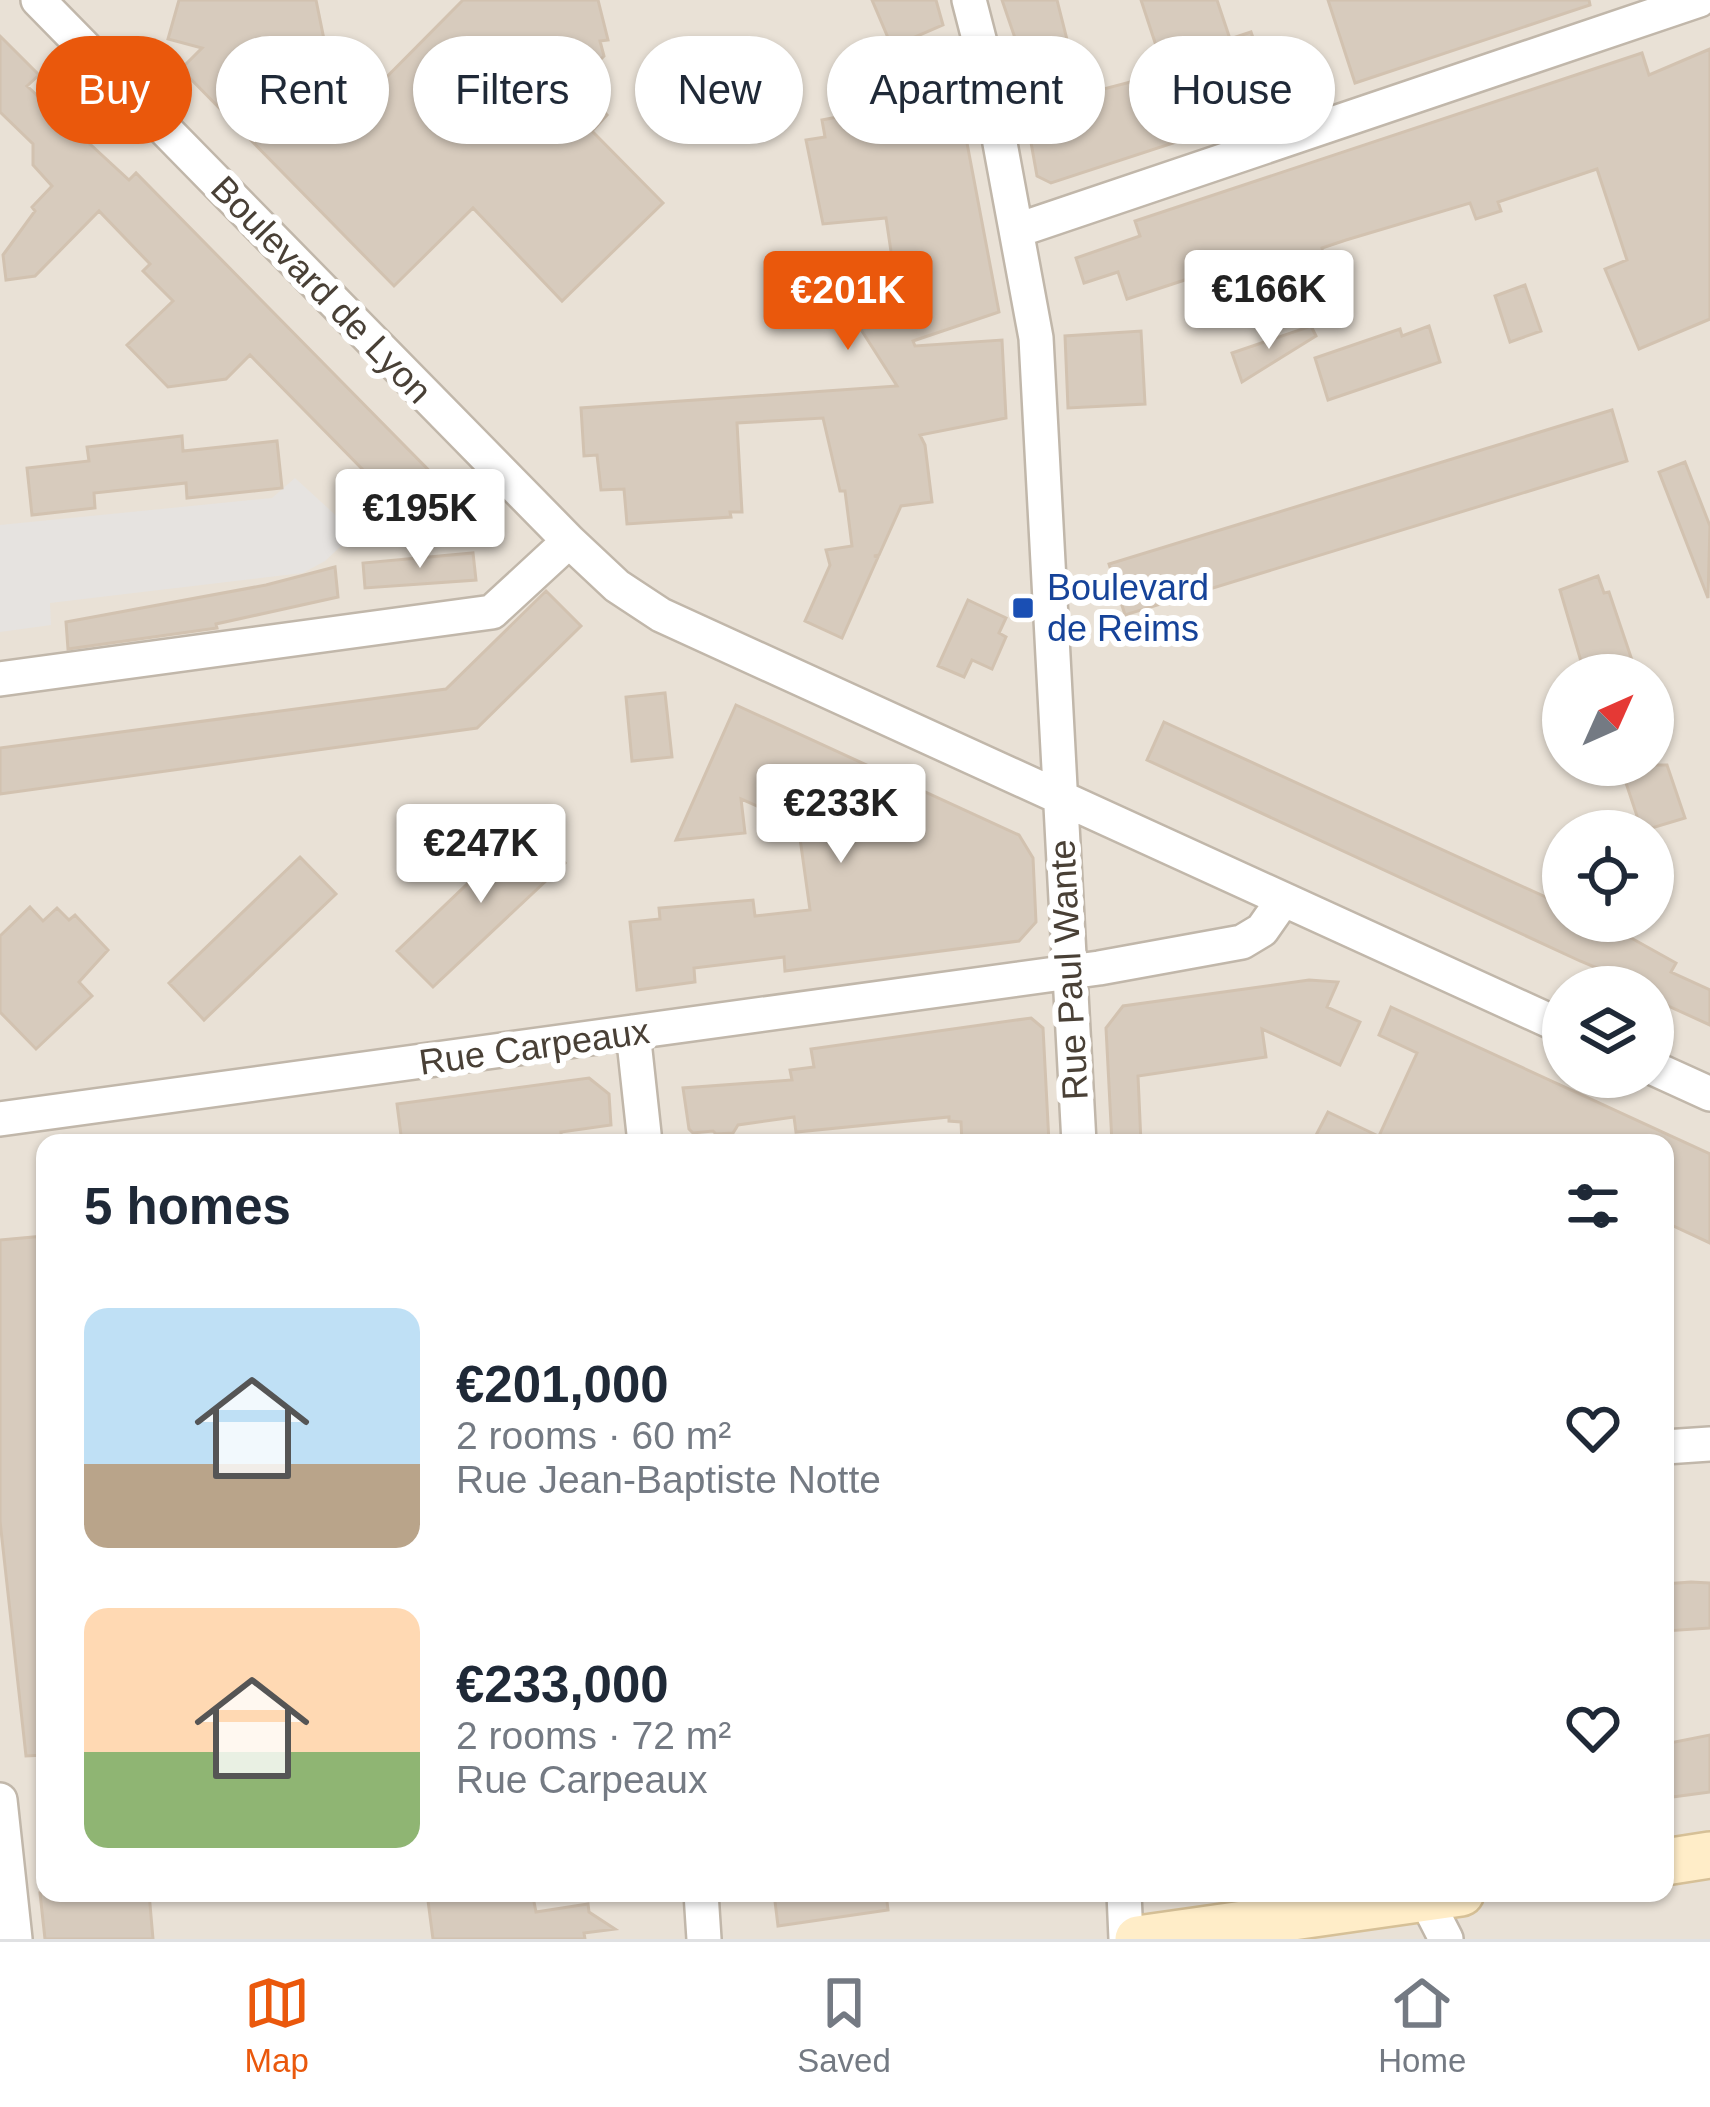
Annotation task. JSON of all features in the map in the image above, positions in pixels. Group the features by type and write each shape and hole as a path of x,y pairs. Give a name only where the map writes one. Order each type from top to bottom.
{"street":[{"name":"Boulevard de Lyon","path":"38,0 616,586 662,615 1058,798"},
{"name":"Rue Paul Wante","path":"969,0 986,62 1036,338 1078,1134"},
{"path":"1018,230 1700,0"},
{"path":"0,679 492,612 569,541"},
{"path":"1058,798 1542,1017"},
{"path":"1069,972 1242,942 1262,930 1283,900"},
{"name":"Rue Carpeaux","path":"0,1118 1069,972"},
{"path":"633,1032 643,1134"},
{"path":"1674,1078 1710,1094"},
{"path":"1674,1446 1710,1444"},
{"path":"0,1801 15,1939"},
{"path":"1674,1861 1710,1855"},
{"path":"702,1902 704,1939"},
{"path":"1124,1902 1126,1939"},
{"path":"1138,1939 1400,1902"},
{"path":"1443,1902 1446,1939"}],"shaded area":[{"path":"0,0 1710,0 1710,1939 0,1939"},
{"path":"295,478 355,533 325,561 303,573 50,603 51,625 0,632 0,525 272,498"}],"building":[{"path":"179,0 316,0 323,36 216,36 216,105 192,80 192,58 202,48 192,45 192,36 169,36"},
{"path":"463,0 598,0 607,36 427,36"},
{"path":"872,0 936,0 943,25 918,36 887,36"},
{"path":"1002,0 1057,0 1066,36 1014,36"},
{"path":"1141,0 1217,0 1229,36 1153,36"},
{"path":"1328,0 1589,0 1590,5 1355,83"},
{"path":"0,36 36,72 27,86 36,94 36,144 90,144 129,180 136,173 467,509 434,542 250,355 226,379 168,387 127,345 173,301 143,271 150,264 99,211 35,276 6,280 3,255 35,211 32,207 52,186 33,165 33,144 0,112"},
{"path":"1710,49 1710,319 1639,349 1605,269 1627,260 1597,169 1498,202 1501,211 1476,219 1470,203 1322,248 1325,259 1245,289 1244,285 1213,296 1206,273 1127,299 1118,272 1084,283 1076,258 1140,236 1135,221 1642,53 1649,75"},
{"path":"413,50 413,144 605,144 663,203 562,301 473,208 394,286 255,144 389,144 389,75"},
{"path":"1129,82 1129,144 1170,144 1051,183 1037,176 1031,144 1105,144 1105,89"},
{"path":"827,119 827,144 967,144 999,312 913,341 915,346 1002,340 1006,418 920,435 932,502 901,506 879,555 874,556 878,557 842,638 805,621 830,565 826,550 852,546 845,491 840,491 823,418 737,423 742,512 730,512 731,517 627,524 624,489 601,490 597,455 584,456 581,408 897,386 860,328 898,327 896,258 892,258 886,218 823,224 806,140 825,137 822,120"},
{"path":"1525,285 1541,331 1510,342 1495,296"},
{"path":"1311,326 1316,336 1242,382 1232,353"},
{"path":"1429,326 1440,362 1328,400 1315,358 1400,329 1402,336"},
{"path":"1141,331 1145,404 1068,408 1065,336"},
{"path":"1612,410 1627,461 1125,615 1109,564"},
{"path":"182,436 183,451 277,441 282,488 187,498 186,483 94,493 95,508 32,515 27,468 89,461 87,447"},
{"path":"1685,462 1710,526 1708,598 1659,472"},
{"path":"473,553 476,580 365,588 363,563"},
{"path":"335,567 338,597 216,624 217,628 68,649 66,622 266,585"},
{"path":"1598,576 1604,593 1609,592 1630,654 1579,654 1560,590"},
{"path":"546,591 581,626 477,728 0,794 0,748 446,689"},
{"path":"968,600 1006,618 999,633 1006,637 992,669 972,660 964,677 938,666"},
{"path":"665,693 672,757 632,761 626,697"},
{"path":"736,705 1019,835 1033,858 1036,922 1019,941 785,971 784,957 694,968 695,982 637,990 630,922 660,919 659,908 753,900 755,916 810,910 798,824 741,799 745,833 676,840"},
{"path":"1164,722 1542,895 1542,942 1638,942 1676,963 1592,966 1147,760"},
{"path":"1627,786 1674,786 1685,818 1674,821 1674,810 1635,810"},
{"path":"529,825 565,863 433,987 397,951"},
{"path":"300,857 336,894 204,1020 169,983"},
{"path":"30,907 43,921 57,908 69,920 75,915 108,950 79,982 92,996 36,1049 0,1012 0,936"},
{"path":"1674,973 1710,990 1710,1025 1674,1009"},
{"path":"1309,980 1338,982 1327,1007 1360,1022 1340,1065 1262,1029 1266,1057 1138,1076 1141,1134 1112,1134 1106,1028 1123,1006"},
{"path":"1391,1007 1542,1077 1542,1098 1588,1098 1667,1134 1380,1134 1417,1053 1379,1035"},
{"path":"1031,1018 1043,1028 1049,1134 962,1134 961,1122 949,1121 949,1117 796,1132 794,1117 738,1125 733,1133 693,1133 689,1129 683,1088 792,1080 790,1070 814,1067 811,1049"},
{"path":"589,1078 609,1094 611,1125 561,1134 401,1134 397,1104"},
{"path":"1328,1112 1374,1134 1317,1134"},
{"path":"1674,1137 1710,1154 1710,1243 1674,1226"},
{"path":"36,1237 36,1755 26,1756 0,1521 0,1240"},
{"path":"1674,1583 1710,1583 1710,1628 1674,1630"},
{"path":"1710,1735 1710,1792 1674,1797 1674,1742"},
{"path":"41,1902 150,1902 153,1939 45,1939"},
{"path":"428,1902 534,1902 536,1912 588,1904 589,1912 615,1929 584,1933 585,1939 433,1939"},
{"path":"775,1902 887,1902 888,1910 778,1926"}],"place":[{"name":"Boulevard de Reims","path":"1023,608"}]}
